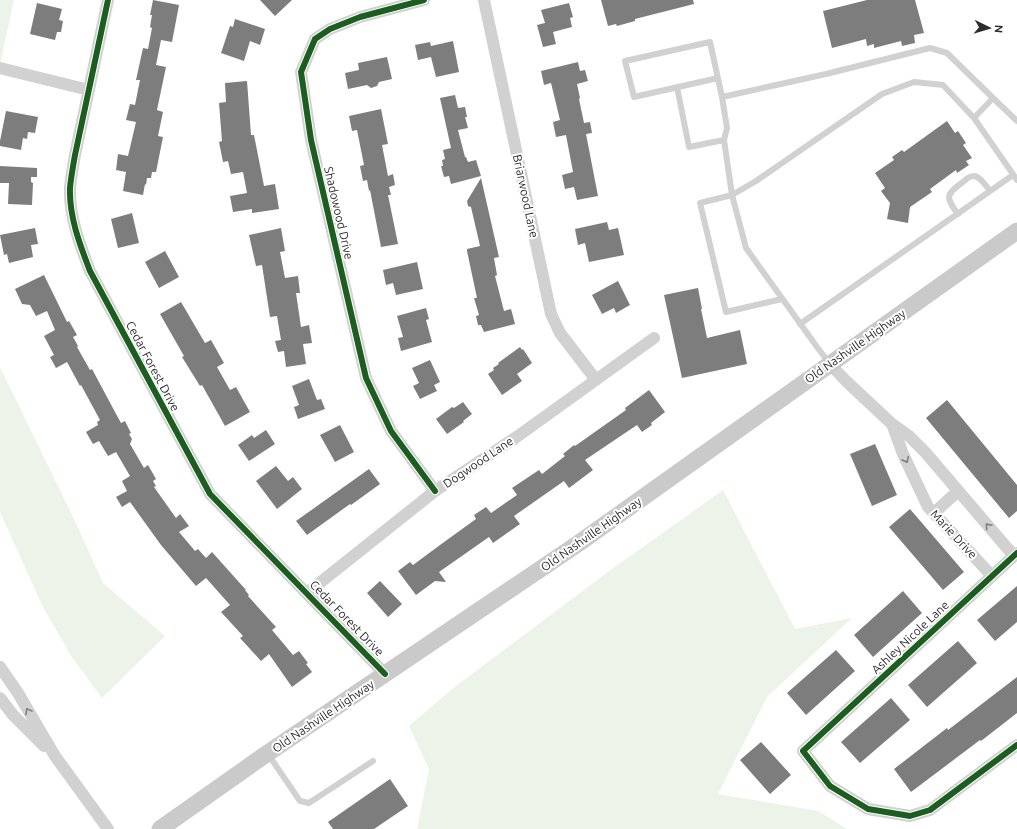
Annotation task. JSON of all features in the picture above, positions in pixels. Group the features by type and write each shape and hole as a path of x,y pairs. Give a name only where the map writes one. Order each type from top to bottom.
{"main road":[{"name":"Old Nashville Highway","path":"160,829 268,753 579,544 1017,231"}],"street":[{"name":"Cedar Forest Drive","path":"108,0 73,165 70,189 72,215 78,240 90,271 210,494 385,674"},
{"name":"Shadowood Drive","path":"424,0 360,17 330,29 315,39 301,72 311,140 366,378 391,432 435,491"},
{"name":"Briarwood Lane","path":"484,0 551,314 560,333 596,380"},
{"path":"0,68 89,90"},
{"name":"Dogwood Lane","path":"307,593 435,491 518,436 654,338"},
{"name":"Marie Drive","path":"830,364 892,424 909,436 925,452 1015,554"},
{"name":"Marie Drive","path":"892,424 903,454 928,507 992,576"},
{"path":"934,513 958,491"},
{"name":"Ashley Nicole Lane","path":"1015,554 804,751 830,786 868,809 910,816 930,810 1017,745"},
{"path":"0,667 18,693 55,756 108,829"},
{"path":"0,698 13,716 55,756"}],"lane":[{"path":"718,78 634,97 625,61 710,42 718,78 722,97 727,128 724,140 732,195 746,248 830,364"},
{"path":"722,97 826,74 930,48 947,53 1017,121"},
{"path":"782,299 726,312 700,203 732,195 756,181 882,94 914,82 943,84 974,118 1015,178 990,191 800,324"},
{"path":"677,87 689,147 724,140"},
{"path":"974,118 993,98"},
{"path":"958,214 950,204 949,198 950,192 958,185 970,177 975,176 983,182 990,191"},
{"path":"268,753 300,801 309,803 373,761"}],"shaded area":[{"path":"0,0 14,0 0,65"},
{"path":"0,367 76,523 103,583 165,636 102,698 71,656 42,605 0,512"},
{"path":"723,490 795,629 852,618 767,697 718,794 818,811 847,829 417,829 429,769 409,726 452,689 605,574"}],"building":[{"path":"153,0 179,5 172,42 161,40 156,65 166,67 157,110 163,112 158,136 163,137 156,172 152,172 151,178 147,178 143,195 123,191 126,172 116,170 118,154 128,156 136,122 126,120 130,104 135,105 140,80 136,80 143,48 148,49 152,28 150,27 152,15 150,15"},
{"path":"260,0 292,0 275,16"},
{"path":"601,0 693,0 694,4 635,19 635,21 617,26 616,24 608,26"},
{"path":"867,0 915,0 924,33 914,35 915,43 902,46 901,41 874,48 874,44 867,46 866,39 832,48 823,11"},
{"path":"37,3 62,9 59,20 63,21 61,32 57,32 55,40 30,34"},
{"path":"569,3 573,17 570,18 572,27 553,32 556,44 543,47 537,25 545,23 541,10"},
{"path":"235,19 265,29 260,45 250,41 244,61 221,53 230,26 233,27"},
{"path":"453,41 459,72 436,77 431,57 418,60 415,45 430,42 431,46"},
{"path":"387,57 392,79 379,82 377,86 371,88 367,85 348,89 345,73 359,70 358,63"},
{"path":"578,62 580,71 585,70 588,81 577,84 584,123 590,122 592,133 586,134 598,196 577,200 574,187 565,189 562,175 573,172 566,135 556,137 553,122 560,120 551,83 544,85 541,71"},
{"path":"247,81 251,135 254,135 264,186 275,184 279,209 252,213 252,209 233,212 230,196 247,193 243,172 231,174 228,161 223,162 219,142 222,141 219,103 226,102 225,83"},
{"path":"455,95 458,108 465,107 467,117 465,117 468,128 458,130 465,157 468,162 476,160 481,176 451,184 449,176 444,177 441,166 443,166 442,160 445,159 443,150 451,148 440,98"},
{"path":"381,109 388,144 382,145 388,176 393,174 395,185 389,187 391,195 388,195 398,244 381,247 370,190 369,191 367,180 363,181 360,166 364,165 357,130 352,131 349,116"},
{"path":"6,111 38,117 35,133 28,132 27,139 23,138 21,150 0,146"},
{"path":"947,121 955,133 958,131 966,143 963,145 972,158 966,161 969,165 957,173 956,170 930,189 932,192 910,207 908,223 887,219 890,203 881,191 885,188 875,173 894,160 892,157 902,150 904,152"},
{"path":"0,166 37,168 37,177 31,177 31,182 33,183 32,205 8,204 9,183 0,183"},
{"path":"481,178 499,257 494,258 497,275 495,276 504,311 511,309 515,324 484,332 481,325 478,325 476,316 479,315 474,298 477,298 467,251 467,249 480,246 471,207 468,206 467,201"},
{"path":"132,213 139,243 118,248 111,219"},
{"path":"607,222 609,230 618,228 624,255 589,262 585,243 578,245 575,229"},
{"path":"35,228 38,244 31,245 33,257 9,263 7,254 4,255 0,235"},
{"path":"281,228 285,251 280,252 285,278 298,276 300,293 296,293 301,327 309,325 312,343 303,344 306,364 286,367 284,351 278,352 275,341 281,340 277,316 270,317 262,265 256,266 249,235"},
{"path":"165,251 179,277 159,288 145,262"},
{"path":"417,262 423,289 396,295 393,283 386,285 383,270"},
{"path":"44,275 67,322 69,321 77,335 73,337 78,346 77,347 90,370 92,369 121,423 125,421 131,433 129,434 132,439 130,444 144,468 148,465 156,479 153,481 156,486 154,487 176,518 180,514 189,526 179,532 195,551 198,549 206,558 212,552 276,627 272,630 293,655 299,651 308,663 306,664 312,672 292,687 269,654 261,661 240,638 243,636 221,612 230,605 206,578 196,586 161,545 130,502 122,507 116,497 127,491 122,481 130,476 116,452 108,456 99,441 93,444 86,432 98,425 97,422 100,420 67,362 56,368 50,357 54,355 44,336 55,330 47,311 36,316 30,305 22,304 15,289"},
{"path":"618,281 630,305 616,313 614,308 602,314 592,295"},
{"path":"698,288 707,338 740,330 747,364 682,378 664,295"},
{"path":"181,302 205,343 211,340 224,363 217,367 230,390 236,387 250,412 225,426 202,385 200,386 182,357 184,356 160,314"},
{"path":"426,308 429,319 426,320 432,342 401,351 398,338 403,337 397,316"},
{"path":"520,347 532,363 517,374 522,381 502,395 488,374 494,370 493,368 499,364 498,363"},
{"path":"430,360 440,382 434,385 437,391 420,399 413,386 419,383 412,368"},
{"path":"309,379 317,400 321,399 325,409 298,419 294,407 299,405 292,386"},
{"path":"649,390 665,412 651,423 652,425 642,432 637,425 585,460 593,470 569,488 564,481 514,516 520,524 493,543 489,537 439,572 446,582 435,581 416,595 398,571 410,562 413,565 476,519 474,515 486,507 491,513 517,495 512,488 539,470 542,474 565,456 563,454 574,445 575,446 626,410 625,408"},
{"path":"947,400 1017,485 1017,511 1009,518 926,418"},
{"path":"463,402 472,414 463,421 464,422 447,434 436,419 452,407 454,408"},
{"path":"340,425 354,452 335,462 320,435"},
{"path":"266,430 275,444 249,461 238,445 252,435 254,438"},
{"path":"875,444 897,495 872,506 850,454"},
{"path":"276,466 288,481 293,477 302,489 277,509 256,481"},
{"path":"369,469 380,484 307,535 296,521"},
{"path":"910,509 964,572 943,590 889,527"},
{"path":"380,581 402,604 388,617 367,593"},
{"path":"1017,586 1017,622 995,641 977,620"},
{"path":"903,591 922,613 873,657 854,635"},
{"path":"958,641 977,663 927,707 908,685"},
{"path":"836,650 855,671 806,715 787,693"},
{"path":"1017,677 1017,713 911,792 894,769"},
{"path":"891,698 910,720 860,763 841,742"},
{"path":"761,742 791,775 770,794 740,760"},
{"path":"390,779 408,806 374,829 333,829 328,822"}],"cycle path":[{"path":"108,0 75,155 70,188 73,220 90,271 210,494 385,674"},
{"path":"424,0 360,17 330,29 315,39 301,72 311,140 366,378 391,431 435,491"},
{"path":"1017,553 803,751 830,786 868,809 910,816 930,810 1017,745"}]}
